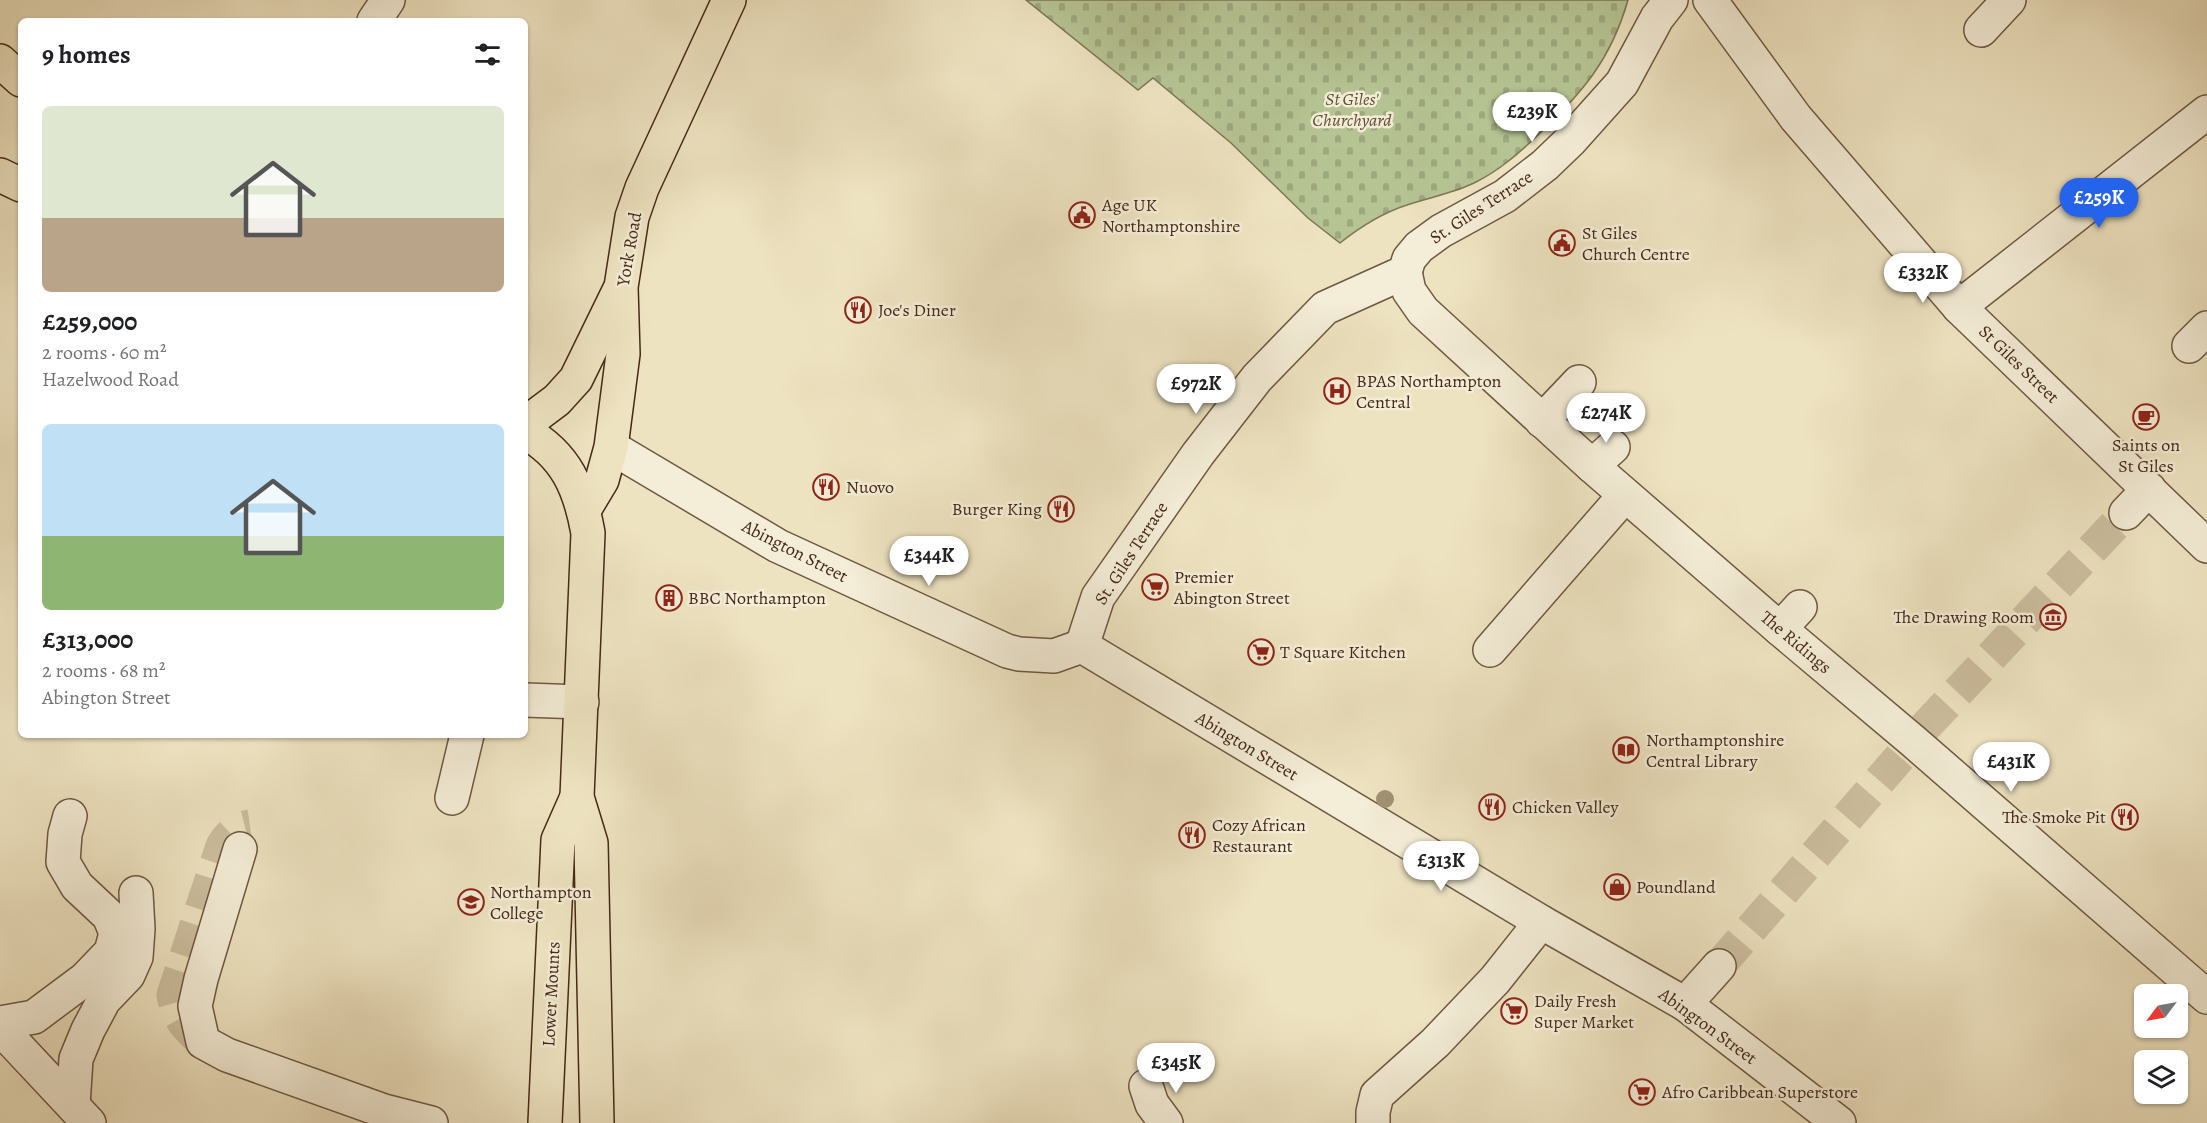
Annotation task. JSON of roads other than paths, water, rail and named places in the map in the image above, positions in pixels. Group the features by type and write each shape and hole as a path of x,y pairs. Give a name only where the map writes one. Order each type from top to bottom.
{"main road":[{"name":"York Road","path":"584,510 602,480 611,447 623,354 621,287 632,217 642,188 729,0"},
{"path":"0,61 18,77"},
{"path":"0,175 18,184"},
{"path":"528,422 557,400 576,379 621,287"},
{"name":"Lower Mounts","path":"528,434 543,442 564,464 584,510 588,533 577,797 591,843 597,1123"},
{"name":"Lower Mounts","path":"545,1123 558,840 577,797"}],"street":[{"path":"376,18 387,0"},
{"name":"St. Giles Terrace","path":"1082,646 1098,597 1198,454 1257,378 1325,309 1405,272 1409,259 1419,247 1441,231 1505,196 1545,165 1571,141 1622,83 1657,18 1671,0"},
{"name":"St Giles Street","path":"1710,0 1796,118 1959,307 2207,546"},
{"path":"1981,30 2009,0"},
{"path":"1959,307 2207,112"},
{"name":"The Ridings","path":"1405,272 1409,291 1423,311 1542,421 1603,456 1625,495 1790,618 1912,742 2207,997"},
{"path":"1542,421 1579,382"},
{"name":"Abington Street","path":"621,453 778,546 1007,651 1054,656 1082,646 1541,922 1685,1005 1823,1118"},
{"path":"2126,513 2149,489"},
{"path":"1490,650 1625,495"},
{"path":"528,700 582,702"},
{"path":"452,798 466,738"},
{"path":"0,1023 34,1017 86,979 111,952 116,933 109,916 77,886 63,862 65,834 70,816"},
{"path":"240,849 204,968 195,1006 203,1042 227,1055 362,1103 431,1123"},
{"path":"81,1114 76,1059 104,1000 128,975 136,957 138,929 136,893"},
{"path":"1373,1123 1377,1095 1434,1043 1487,988 1541,922"},
{"path":"1685,1005 1719,966"},
{"path":"0,1028 81,1114"},
{"path":"1146,1086 1152,1104 1166,1123"}],"tunnel":[{"path":"1924,728 2126,513"},
{"path":"1719,966 1900,757"},
{"path":"203,1042 183,1022 173,995 222,846 233,832 250,826"}],"place":[{"name":"Age UK Northamptonshire","path":"1082,215"},
{"name":"St Giles Church Centre","path":"1562,243"},
{"name":"Joe's Diner","path":"858,310"},
{"name":"BPAS Northampton Central","path":"1337,391"},
{"name":"Saints on St Giles","path":"2146,417"},
{"name":"Nuovo","path":"826,487"},
{"name":"Burger King","path":"1061,509"},
{"name":"Premier Abington Street","path":"1155,587"},
{"name":"BBC Northampton","path":"669,598"},
{"name":"The Drawing Room","path":"2053,617"},
{"name":"T Square Kitchen","path":"1261,652"},
{"name":"Northamptonshire Central Library","path":"1626,750"},
{"name":"Chicken Valley","path":"1492,807"},
{"name":"The Smoke Pit","path":"2125,817"},
{"name":"Cozy African Restaurant","path":"1192,835"},
{"name":"Poundland","path":"1617,887"},
{"name":"Northampton College","path":"471,902"},
{"name":"Daily Fresh Super Market","path":"1514,1011"},
{"name":"Afro Caribbean Superstore","path":"1642,1092"}],"park label":[{"name":"St Giles' Churchyard","path":"1352,109"}]}
